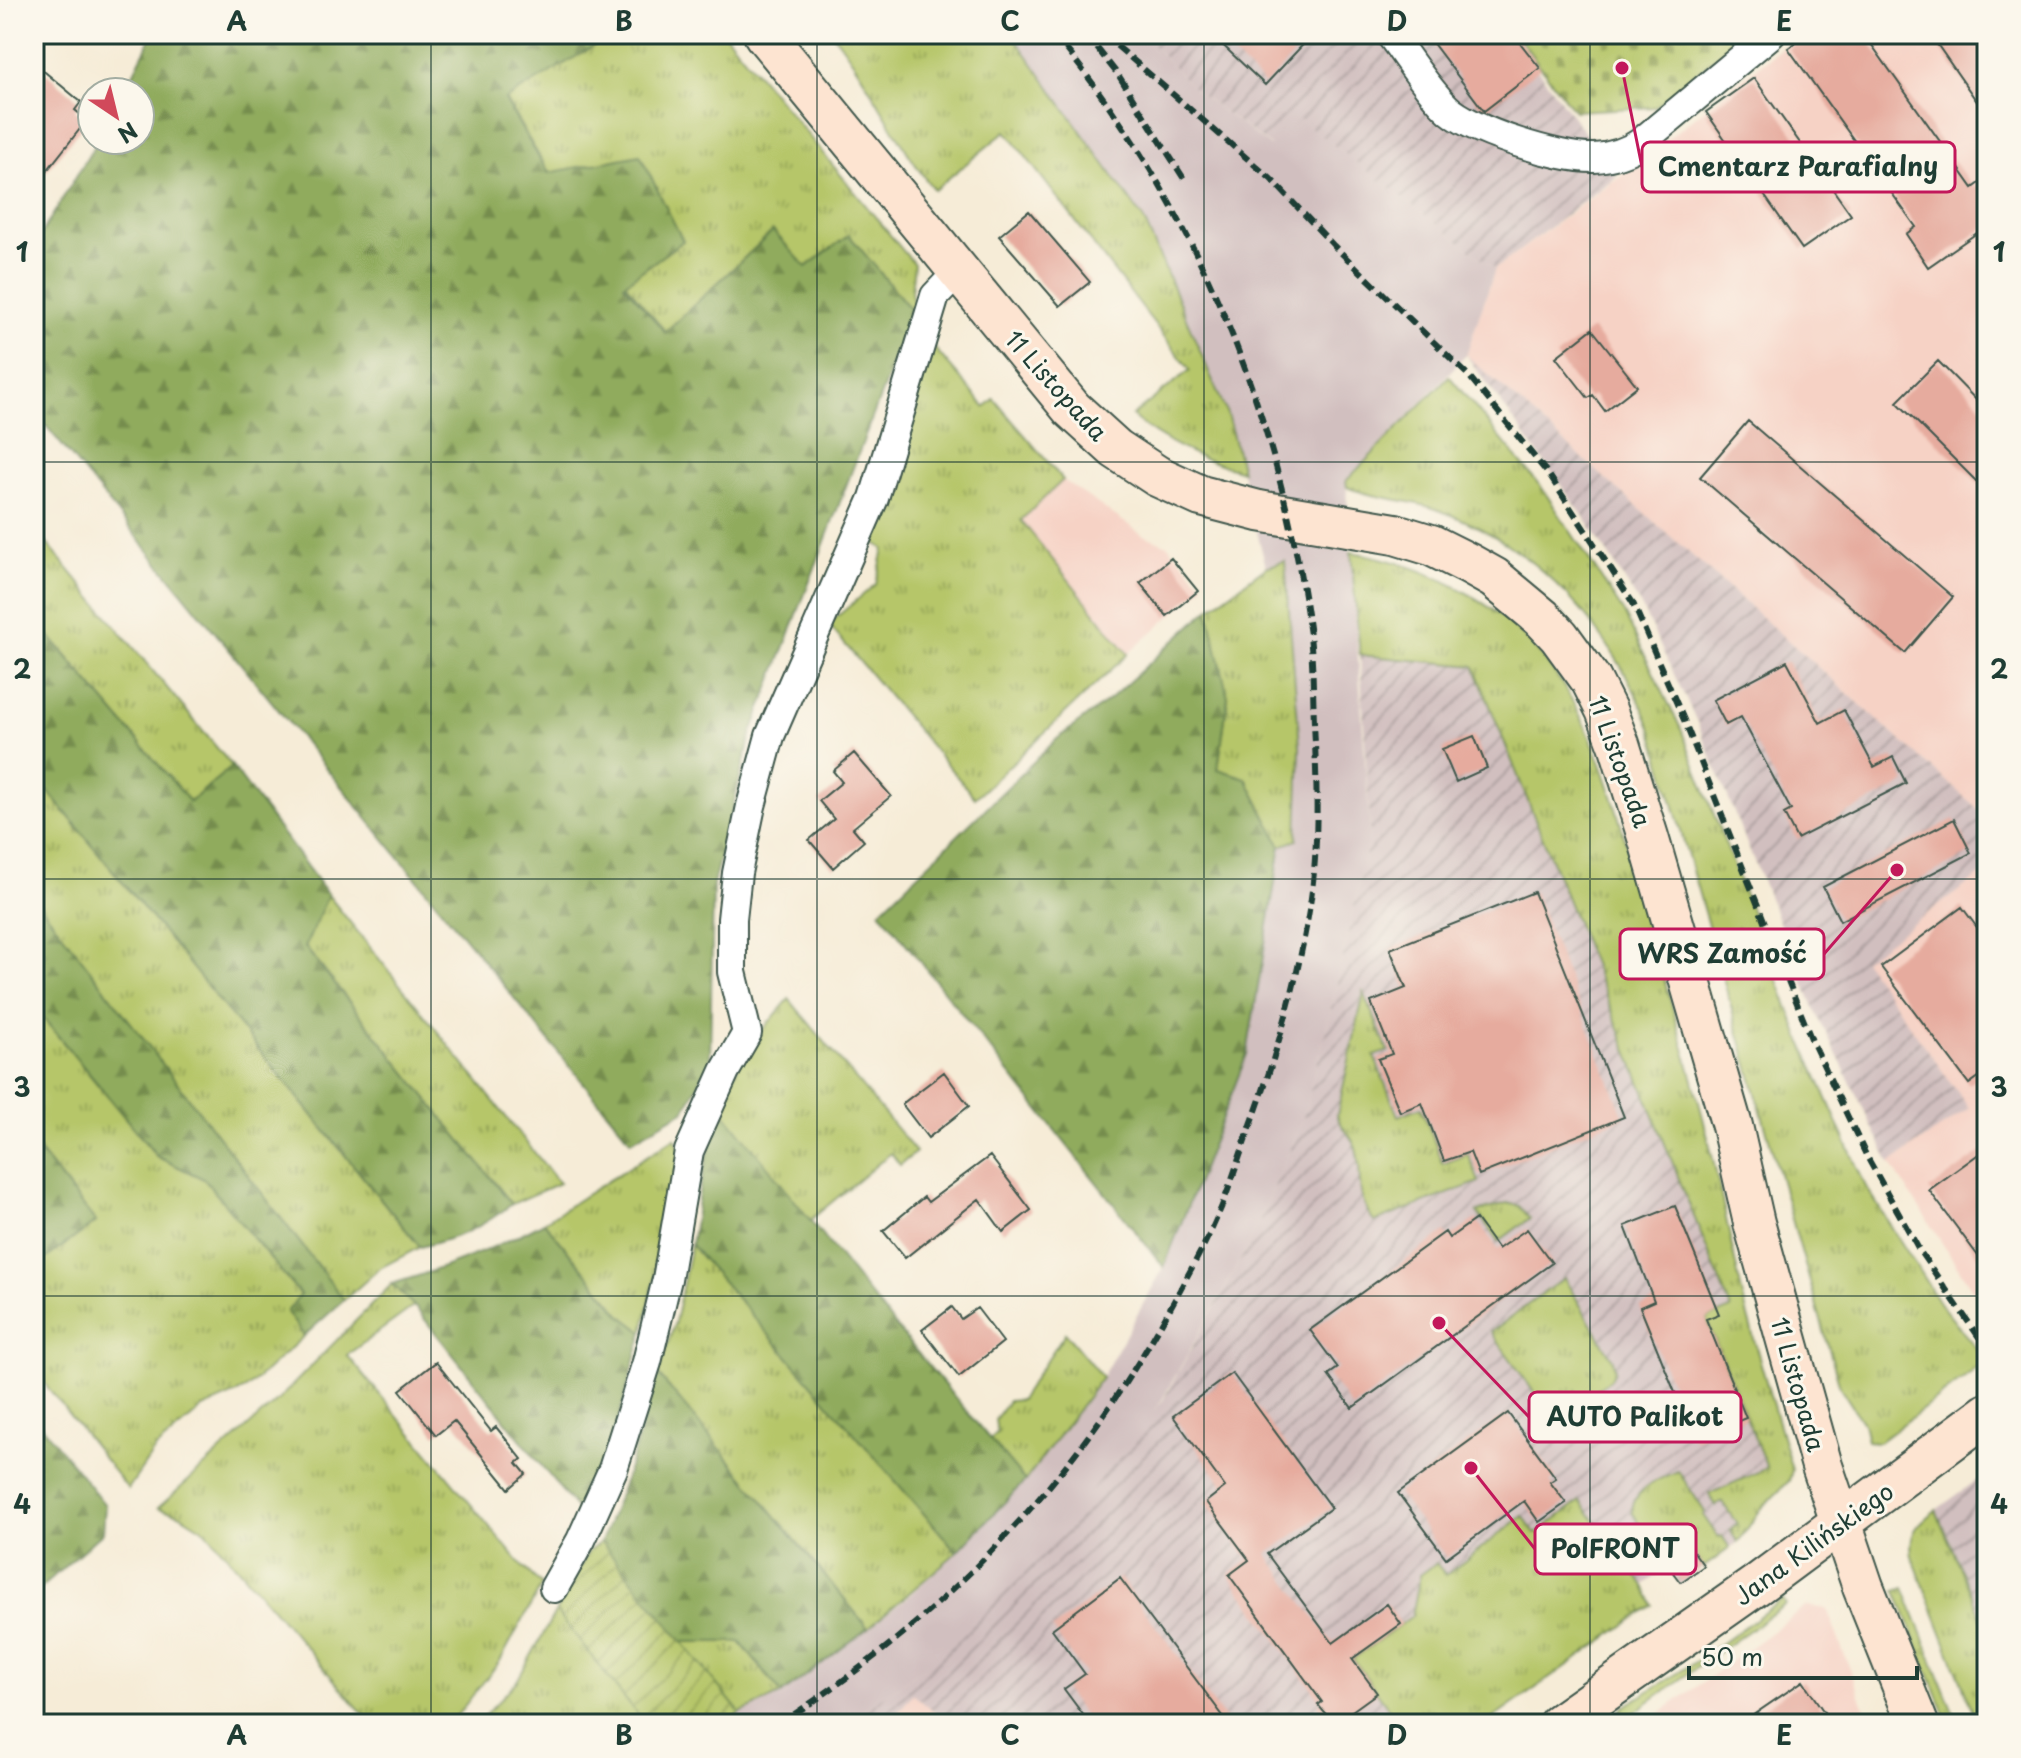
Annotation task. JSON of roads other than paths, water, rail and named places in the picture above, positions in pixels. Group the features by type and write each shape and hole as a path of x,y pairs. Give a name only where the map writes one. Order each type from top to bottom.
{"street":[{"name":"11 Listopada","path":"764,34 1072,409 1116,449 1157,476 1201,496 1236,507 1395,534 1431,545 1469,564 1522,599 1551,627 1574,657 1600,697 1630,780 1732,1126 1754,1223 1813,1438 1863,1587 1918,1724"},
{"path":"1390,34 1446,108 1462,120 1492,135 1591,158 1618,154 1640,143 1771,34"},
{"path":"554,1588 581,1540 613,1469 647,1362 667,1279 689,1151 725,1071 747,1033 732,972 732,919 751,806 770,736 874,498 935,296 959,271"},
{"name":"Jana Kilińskiego","path":"1559,1724 1695,1630 1987,1414"}],"railway":[{"path":"779,1724 842,1681 902,1634 958,1584 1010,1531 1059,1474 1104,1414 1145,1351 1206,1242 1230,1184 1286,1017 1311,898 1317,810 1310,635 1296,553 1254,393 1190,241 1150,169 1105,100 1054,34"},
{"path":"1086,34 1119,76 1186,182"},
{"path":"1103,34 1271,179 1334,246 1469,376 1549,475 1633,603 1684,720 1812,1041 1866,1155 1921,1253 1987,1349"}],"place":[{"name":"Cmentarz Parafialny","path":"1622,68"},
{"name":"WRS Zamość","path":"1897,870"},
{"name":"AUTO Palikot","path":"1439,1323"},
{"name":"PolFRONT","path":"1471,1468"}]}
